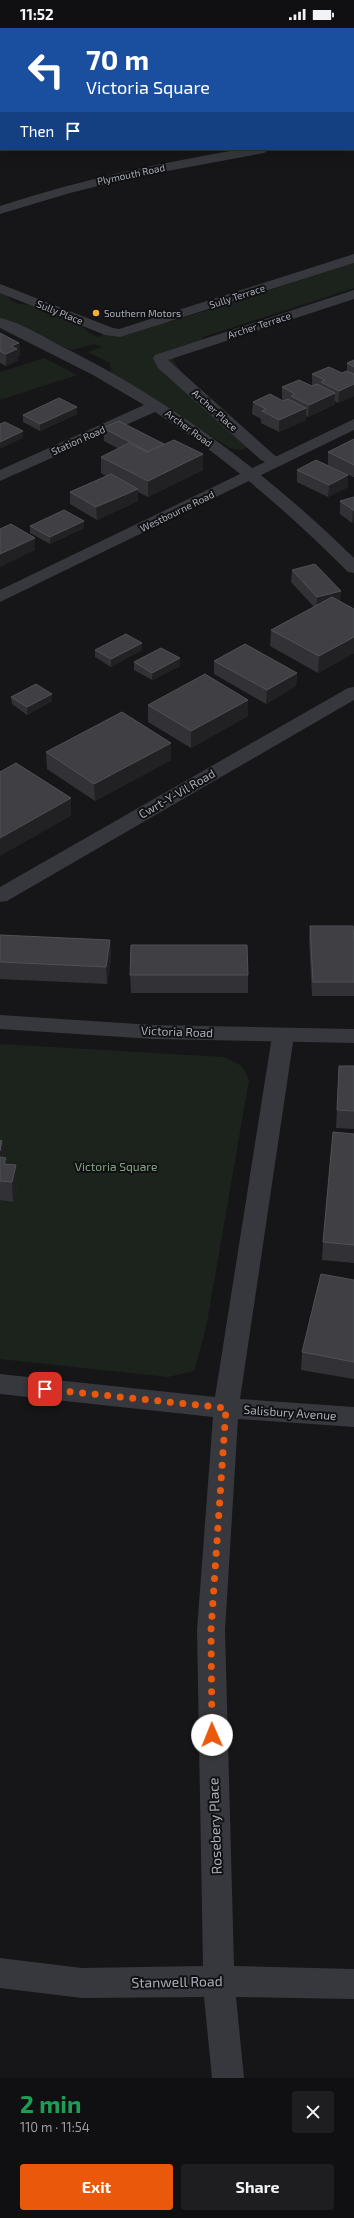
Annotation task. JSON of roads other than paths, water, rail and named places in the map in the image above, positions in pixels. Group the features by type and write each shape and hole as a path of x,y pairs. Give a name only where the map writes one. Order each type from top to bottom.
{"street":[{"name":"Plymouth Road","path":"0,210 107,179 191,161 258,150"},
{"name":"Sully Terrace","path":"120,333 354,258"},
{"name":"Sully Place","path":"0,288 110,332 120,333"},
{"name":"Archer Terrace","path":"163,356 354,294"},
{"name":"Archer Road","path":"1,324 68,355 156,405 251,474 307,523 354,568"},
{"name":"Archer Place","path":"163,356 160,358 163,365 267,457 276,462"},
{"name":"Station Road","path":"0,476 156,405"},
{"name":"Westbourne Road","path":"0,597 354,424"},
{"name":"Cwrt-Y-Vil Road","path":"0,896 354,692"},
{"name":"Victoria Road","path":"0,1022 153,1032 283,1036 354,1036"},
{"path":"0,1384 226,1408 283,1036"},
{"name":"Salisbury Avenue","path":"226,1408 354,1417"},
{"name":"Rosebery Place","path":"226,1408 211,1630 214,1825 220,2005 228,2078"},
{"name":"Stanwell Road","path":"0,1973 82,1983 220,1981 354,1984"}],"place":[{"name":"Southern Motors","path":"96,313"}],"park label":[{"name":"Victoria Square","path":"116,1167"}]}
